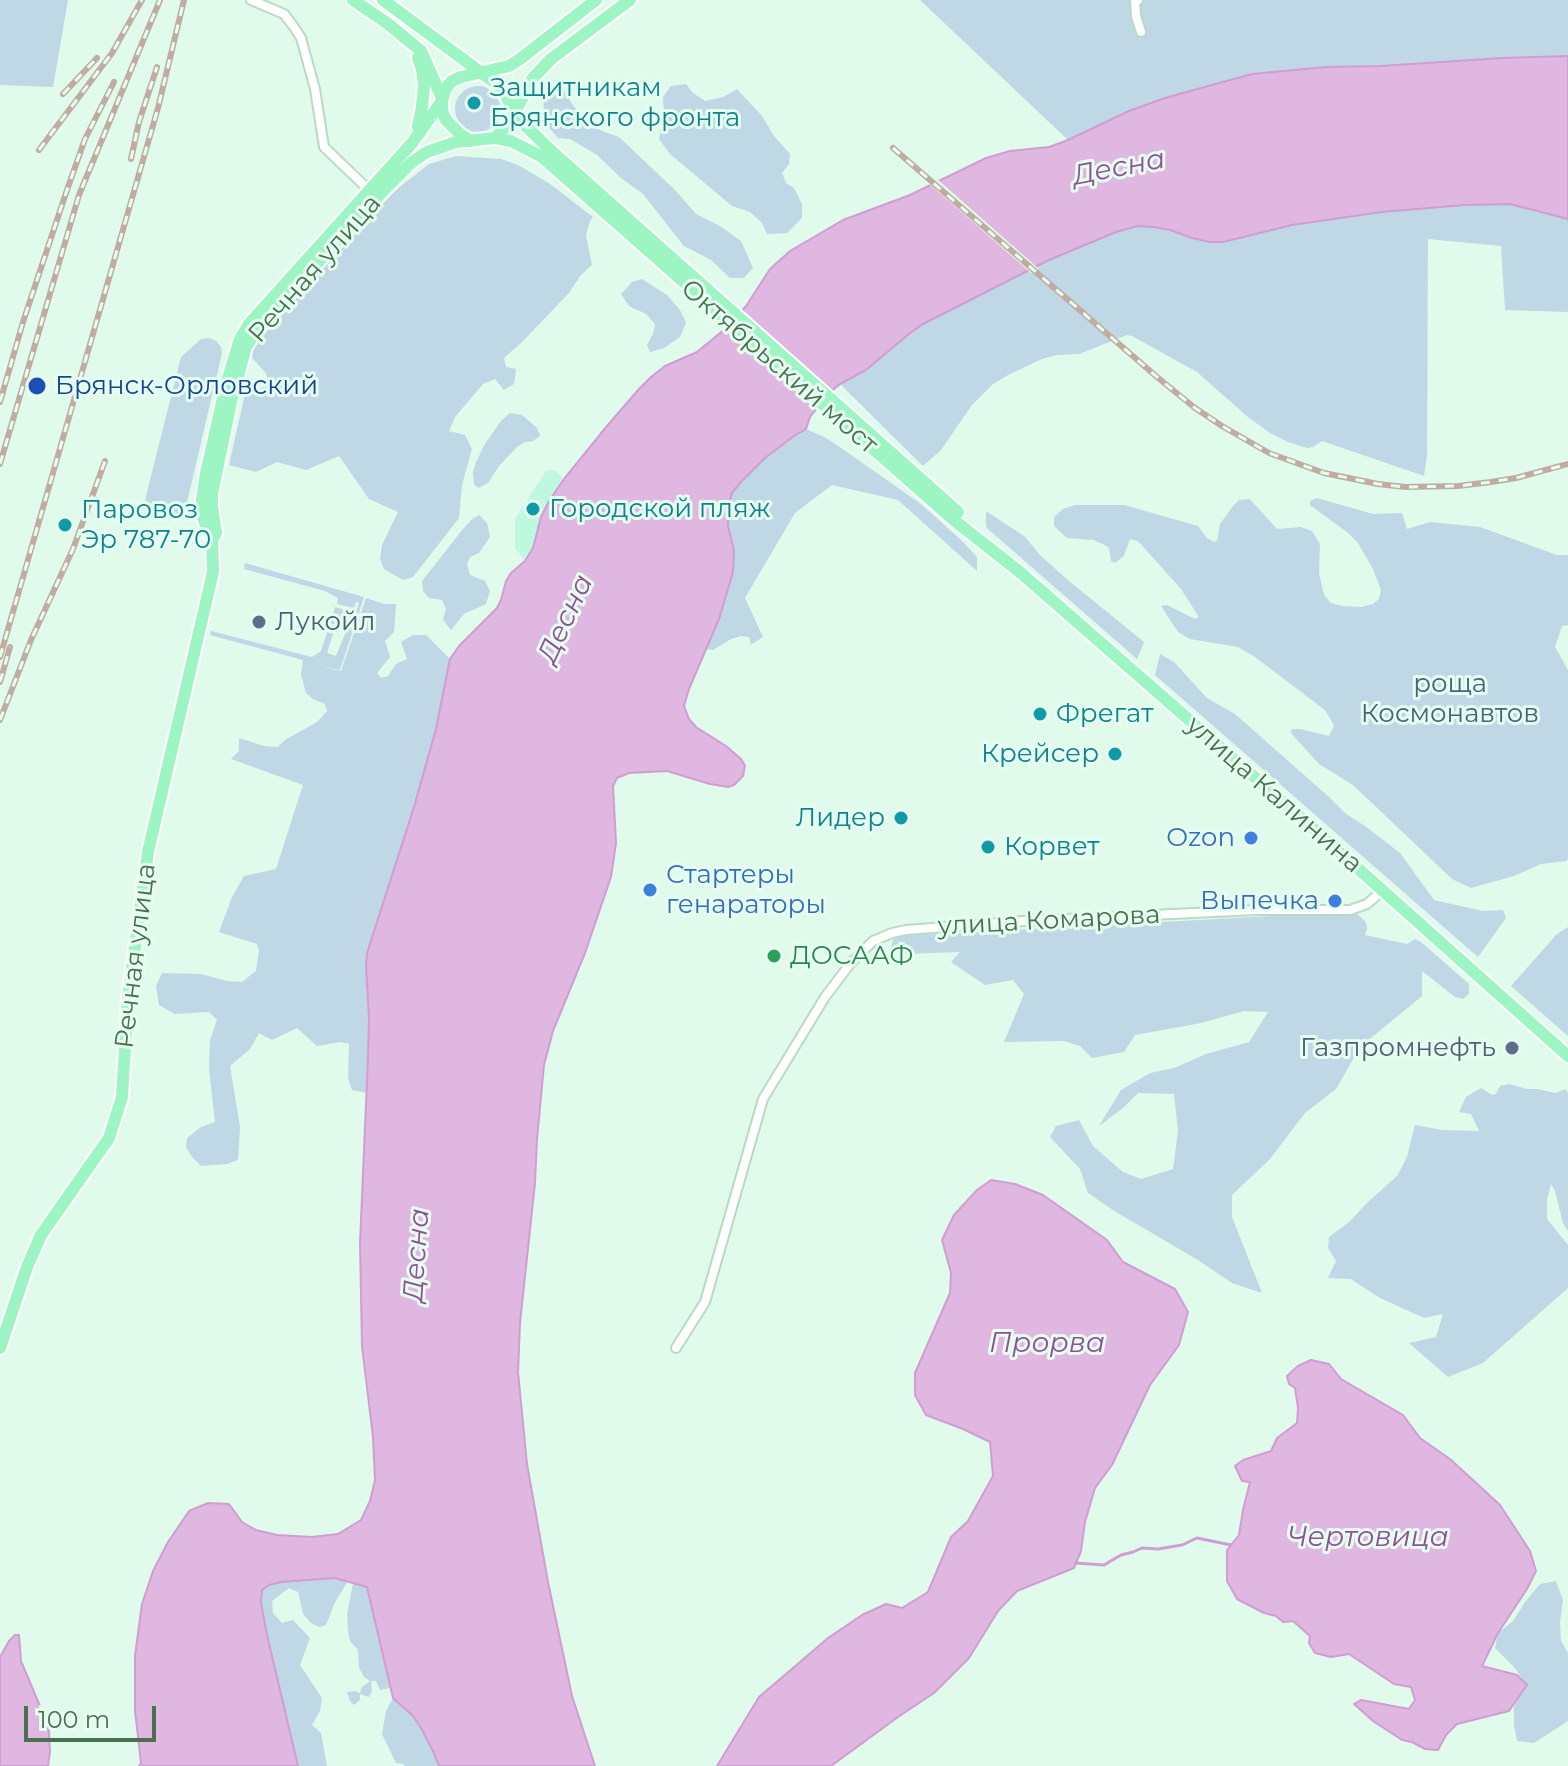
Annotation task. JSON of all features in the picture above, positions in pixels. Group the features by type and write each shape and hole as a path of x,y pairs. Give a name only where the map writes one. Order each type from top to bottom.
{"main road":[{"path":"353,0 421,51 442,99"},
{"path":"383,0 498,85 525,125 607,208"},
{"path":"596,0 509,66 452,81 442,99 442,111 446,120 470,141 495,138 511,141 542,157 607,208"},
{"path":"495,138 509,123 533,78 551,59 630,0"},
{"path":"387,23 411,47 421,66 423,97 418,126 420,134"},
{"name":"Речная улица","path":"0,1348 41,1235 109,1138 122,1097 128,998 148,852 213,572 212,540 203,518 206,473 227,379 240,339 249,324 420,134 442,99"},
{"name":"Речная улица","path":"212,540 216,533 212,494 235,383 250,339 412,162 427,152 470,141"},
{"name":"Октябрьский мост","path":"607,208 958,518"},
{"name":"улица Калинина","path":"958,518 1383,890"},
{"path":"1383,890 1568,1056"}],"street":[{"path":"251,0 284,14 301,38 315,89 324,147 370,191"},
{"path":"1138,0 1135,1 1136,16 1141,32"},
{"name":"улица Комарова","path":"676,1348 705,1302 763,1099 825,997 850,964 873,941 906,930 1024,921 1257,910 1350,910 1367,904 1383,890"}],"green space":[{"path":"0,0 68,0 53,87 0,85"},
{"path":"920,0 1568,0 1568,56 1326,67 1252,74 1165,98 1068,140"},
{"path":"686,84 705,101 723,97 737,89 790,154 789,164 782,173 802,204 802,218 787,233 767,234 762,223 750,212 732,206 670,154 659,139 664,113 663,97 671,86"},
{"path":"555,85 566,92 589,123 619,137 696,214 741,241 753,268 744,278 730,278 711,260 684,246 643,194 597,155 570,139 558,138 543,121 544,98"},
{"path":"478,86 494,93 501,109 494,125 478,132 462,125 455,109 462,93"},
{"path":"456,156 501,159 518,165 550,184 593,217 586,235 592,265 569,293 504,358 506,367 516,369 514,384 504,390 495,379 483,384 455,417 449,431 465,435 472,449 462,485 459,518 413,577 403,580 384,569 380,559 382,545 398,512 369,499 339,456 306,470 277,462 256,472 229,465 245,394 258,391 268,380 266,373 253,359 250,349 260,335 396,190 429,164"},
{"path":"1510,204 1568,219 1568,312 1505,310 1501,246 1428,239 1427,455 1424,476 1322,441 1307,448 1288,442 1248,417 1197,372 1127,335 1079,354 1042,359 993,384 972,405 941,450 923,466 840,384 866,370 923,324 1049,260 1138,226 1222,242 1292,225 1382,212"},
{"path":"642,279 667,295 686,323 680,337 664,348 650,352 647,345 655,324 646,314 629,306 621,294 632,282"},
{"path":"201,339 216,341 222,353 184,515 144,504 181,357"},
{"path":"510,413 522,415 537,428 540,436 517,447 488,483 478,488 474,484 473,472 477,460 501,421"},
{"path":"806,429 826,438 921,504 977,557 977,571 898,500 832,485 795,513 745,598 763,637 751,645 749,637 741,636 713,650 706,649 733,572 734,551 728,526 732,493 765,458"},
{"name":"роща Космонавтов","path":"1317,498 1373,514 1402,513 1407,529 1430,522 1480,527 1557,555 1568,555 1568,625 1562,626 1555,647 1568,670 1566,861 1541,864 1514,876 1471,888 1452,879 1353,785 1319,764 1291,733 1292,729 1300,729 1329,736 1334,725 1325,710 1238,647 1190,639 1178,632 1161,606 1167,605 1195,619 1199,617 1181,589 1138,541 1130,539 1124,556 1115,563 1111,561 1109,548 1105,545 1093,540 1067,538 1054,526 1054,517 1063,509 1075,505 1124,505 1198,526 1214,542 1217,541 1220,524 1233,506 1239,500 1250,499 1277,529 1301,527 1312,531 1320,544 1319,573 1324,595 1331,603 1361,607 1373,604 1379,599 1381,590 1373,569 1358,543 1310,505 1310,501"},
{"path":"986,511 1024,536 1069,581 1144,642 1137,659 988,529"},
{"path":"479,515 487,523 490,537 467,564 470,575 485,581 490,591 486,604 464,614 451,630 443,620 446,609 442,600 429,598 423,591 422,581 463,529"},
{"path":"245,563 364,597 340,670 317,665 341,671 366,598 396,604 394,632 385,641 390,657 377,673 381,678 388,676 396,664 407,659 401,642 413,635 426,635 450,659 436,729 414,807 367,953 367,1093 352,1090 348,1078 349,1044 341,1042 317,1046 297,1028 272,1040 259,1033 250,1049 230,1066 240,1127 238,1160 201,1166 186,1148 187,1138 201,1127 215,1122 209,1068 210,1040 217,1020 209,1012 175,1014 159,1005 156,986 162,973 201,974 242,982 256,971 257,944 219,932 244,876 276,869 303,785 231,759 239,751 239,738 278,747 317,722 327,711 325,704 306,693 301,675 303,660 210,635 211,631 312,657 321,651 327,632 333,634 327,653 336,656 351,619 347,618 343,628 330,623 335,607 355,613 359,603 356,602 354,608 337,604 338,598 325,591 244,569"},
{"name":"роща Космонавтов","path":"1160,654 1174,662 1207,698 1235,714 1346,814 1400,853 1434,900 1483,911 1503,910 1506,918 1478,957 1155,675"},
{"path":"1357,914 1366,922 1365,935 1407,944 1415,939 1421,942 1469,984 1469,994 1463,999 1455,997 1422,971 1422,996 1360,1047 1336,1089 1305,1113 1270,1159 1232,1195 1232,1217 1262,1293 1232,1283 1088,1193 1080,1169 1050,1137 1056,1126 1079,1120 1093,1146 1123,1172 1141,1179 1173,1169 1178,1131 1174,1094 1138,1093 1099,1126 1121,1090 1150,1073 1174,1068 1206,1054 1249,1042 1268,1012 1244,1011 1201,1023 1135,1035 1124,1052 1092,1058 1080,1046 1064,1041 1004,1042 1024,994 1013,980 985,985 951,962 960,952 905,954 891,947 893,940 900,936"},
{"path":"1568,927 1568,1036 1511,986 1557,934"},
{"path":"1509,1084 1556,1093 1565,1089 1568,1092 1568,1231 1551,1184 1547,1219 1568,1245 1568,1288 1483,1363 1448,1377 1409,1343 1436,1337 1443,1314 1424,1318 1380,1298 1351,1279 1328,1278 1336,1261 1328,1248 1329,1237 1397,1176 1407,1157 1415,1125 1442,1130 1479,1131 1471,1114 1459,1112 1466,1097 1481,1088 1492,1095 1496,1094 1500,1086"},
{"path":"335,1578 348,1581 326,1625 319,1627 311,1623 303,1614 298,1592 289,1588 272,1601 273,1613 282,1623 293,1620 310,1638 300,1665 322,1698 320,1711 312,1725 321,1733 327,1766 298,1766 267,1635 261,1603 262,1590 281,1582"},
{"path":"1556,1581 1563,1600 1561,1641 1568,1653 1568,1721 1534,1743 1517,1741 1514,1707 1526,1685 1515,1668 1495,1648 1498,1633 1513,1621 1540,1584"},
{"path":"353,1583 367,1586 390,1688 380,1690 376,1681 371,1681 369,1697 360,1694 360,1700 354,1705 347,1692 360,1693 370,1681 359,1668 358,1650 350,1641 348,1631 347,1615"},
{"path":"393,1698 413,1716 439,1766 396,1763 382,1734 386,1711"}],"sand":[{"name":"Городской пляж","path":"553,470 564,479 549,501 533,548 525,561 515,548 515,519 546,471"}],"water":[{"name":"Десна","path":"1568,56 1568,219 1510,204 1465,205 1382,212 1292,225 1223,242 1210,242 1154,227 1138,226 1116,232 1049,260 923,324 866,370 828,394 810,417 806,429 765,458 741,482 732,493 728,509 728,526 734,551 733,572 719,619 684,706 696,727 741,759 745,766 743,776 728,787 667,771 629,773 617,778 613,786 616,843 611,877 585,953 553,1031 544,1065 518,1372 527,1464 548,1582 572,1696 595,1766 439,1766 413,1716 393,1698 367,1587 335,1578 281,1582 262,1590 261,1603 267,1635 298,1766 139,1766 135,1656 142,1604 153,1571 189,1511 208,1503 229,1504 242,1522 256,1530 312,1537 338,1534 361,1520 370,1501 375,1480 362,1346 360,1243 369,1018 367,953 414,807 436,729 450,659 497,608 506,581 533,548 541,517 549,501 607,426 651,377 665,366 697,352 731,324 770,269 790,251 843,220 910,195 986,158 1010,151 1049,147 1165,98 1252,74 1326,67"},
{"name":"Прорва","path":"991,1180 1015,1184 1043,1195 1107,1240 1123,1262 1175,1289 1188,1312 1179,1345 1150,1385 1112,1465 1095,1488 1081,1551 1074,1568 1017,1591 998,1611 969,1658 934,1693 831,1766 717,1766 759,1697 828,1638 862,1615 886,1604 902,1608 928,1592 951,1537 968,1521 993,1476 990,1442 926,1415 915,1395 915,1373 950,1293 951,1273 942,1240 954,1215"},
{"name":"Чертовица","path":"1311,1360 1329,1364 1341,1379 1403,1415 1420,1438 1450,1459 1500,1505 1530,1551 1536,1571 1482,1666 1517,1675 1527,1685 1509,1711 1457,1724 1438,1750 1425,1749 1402,1740 1354,1704 1361,1700 1409,1709 1415,1700 1411,1687 1394,1684 1349,1654 1331,1657 1315,1653 1309,1643 1310,1636 1293,1621 1283,1622 1237,1599 1227,1581 1227,1550 1239,1535 1250,1482 1242,1481 1235,1466 1243,1460 1271,1451 1277,1438 1297,1423 1295,1388 1289,1384 1287,1376"},
{"path":"15,1635 19,1635 21,1661 49,1732 48,1766 0,1766 0,1657"}],"pier":[{"path":"936,178 1039,269 1031,273 927,182"}],"waterway":[{"path":"1076,1563 1104,1565 1142,1548 1182,1545 1197,1538 1231,1545"}],"railway":[{"path":"39,150 112,53 142,0"},
{"path":"0,464 79,195 160,0"},
{"path":"0,657 158,108 184,0"},
{"path":"63,94 97,58"},
{"path":"131,159 157,67"},
{"path":"0,402 23,322 85,139 114,82"},
{"path":"893,148 1195,408 1269,453 1324,473 1405,487 1491,482 1568,464"},
{"path":"0,720 31,640 73,549 105,461"},
{"path":"0,682 10,647"}],"place":[{"name":"Защитникам Брянского фронта","path":"474,103"},
{"name":"Брянск-Орловский","path":"37,386"},
{"name":"Городской пляж","path":"533,509"},
{"name":"Паровоз Эр 787-70","path":"65,525"},
{"name":"Лукойл","path":"259,622"},
{"name":"Фрегат","path":"1040,714"},
{"name":"Крейсер","path":"1115,754"},
{"name":"Лидер","path":"901,818"},
{"name":"Ozon","path":"1251,838"},
{"name":"Корвет","path":"988,847"},
{"name":"Стартеры генараторы","path":"650,890"},
{"name":"Выпечка","path":"1335,901"},
{"name":"ДОСААФ","path":"774,956"},
{"name":"Газпромнефть","path":"1512,1048"}]}
